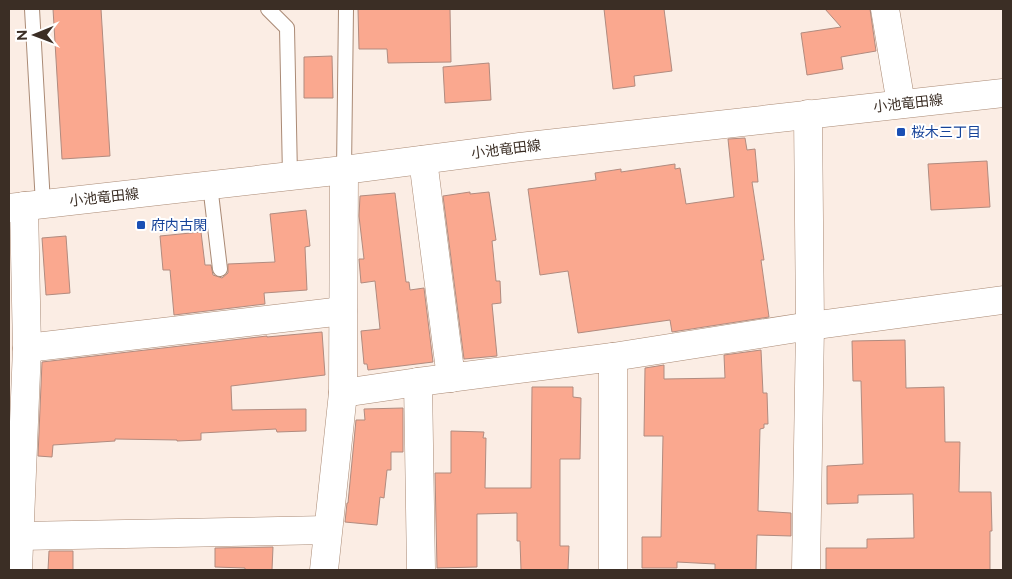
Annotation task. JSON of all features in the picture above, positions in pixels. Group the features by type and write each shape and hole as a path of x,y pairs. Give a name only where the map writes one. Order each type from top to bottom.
{"street":[{"path":"885,9 901,104"},
{"name":"小池竜田線","path":"25,206 808,114 1003,93"},
{"path":"806,570 810,326 808,114"},
{"path":"423,160 451,378"},
{"path":"324,570 343,393 344,170"},
{"path":"18,570 28,348 25,206"},
{"path":"343,393 613,357 810,326 1003,300"},
{"path":"28,348 343,311"},
{"path":"613,357 613,570"},
{"path":"418,382 421,570"},
{"path":"20,536 327,530"}],"lane":[{"path":"25,206 32,9"},
{"path":"268,9 287,28 290,176"},
{"path":"344,170 346,9"},
{"path":"210,185 220,269"}],"building":[{"path":"53,9 101,9 110,156 62,159"},
{"path":"358,9 450,9 451,62 388,63 387,49 359,49"},
{"path":"604,9 664,9 672,71 634,76 635,86 613,89"},
{"path":"825,9 870,9 876,51 841,57 843,69 807,75 801,33 841,27"},
{"path":"332,56 333,98 304,98 304,57"},
{"path":"489,63 491,100 445,103 443,67"},
{"path":"745,138 747,150 755,149 758,182 752,182 764,260 761,260 769,317 672,332 670,320 578,333 568,271 540,275 528,189 596,180 595,173 621,169 621,172 675,164 675,169 680,168 686,204 734,197 728,139"},
{"path":"987,161 990,207 931,210 928,164"},
{"path":"470,192 470,194 489,192 496,240 492,241 496,281 500,281 501,303 492,304 497,356 464,359 443,196"},
{"path":"395,193 406,282 409,282 410,290 424,288 433,362 368,370 367,364 364,364 361,331 380,329 375,281 361,283 359,259 364,259 359,216 360,196"},
{"path":"306,210 310,246 305,247 307,290 264,293 265,304 174,315 170,270 163,270 160,236 201,232 205,265 211,265 213,275 222,278 228,273 228,264 275,262 270,214"},
{"path":"66,236 70,293 46,295 42,238"},
{"path":"322,332 325,375 231,386 232,410 306,409 306,431 277,432 276,429 201,433 201,440 115,439 115,441 53,445 52,457 38,456 42,362 267,336"},
{"path":"905,340 906,388 944,387 945,442 960,442 959,492 991,492 990,570 826,570 826,548 867,548 867,539 914,538 913,494 858,495 858,503 827,504 827,466 863,464 861,381 853,381 852,341"},
{"path":"761,350 763,393 767,393 768,424 764,424 764,428 760,429 758,511 791,513 791,536 757,535 756,570 715,570 715,564 677,562 677,568 642,568 642,537 661,537 663,436 644,436 645,368 664,365 664,379 725,378 724,355"},
{"path":"532,387 573,387 573,397 581,398 580,459 560,459 560,546 569,546 568,570 521,570 520,541 517,541 517,513 477,514 477,567 437,568 435,473 451,473 451,431 484,432 483,438 486,438 485,488 531,488"},
{"path":"403,408 403,452 391,452 391,470 387,470 384,498 380,497 377,525 345,522 356,420 365,420 364,409"},
{"path":"273,547 272,570 215,567 215,548"},
{"path":"49,551 73,551 73,570 48,570"}],"place":[{"name":"桜木三丁目","path":"901,132"},
{"name":"府内古閑","path":"141,225"}]}
